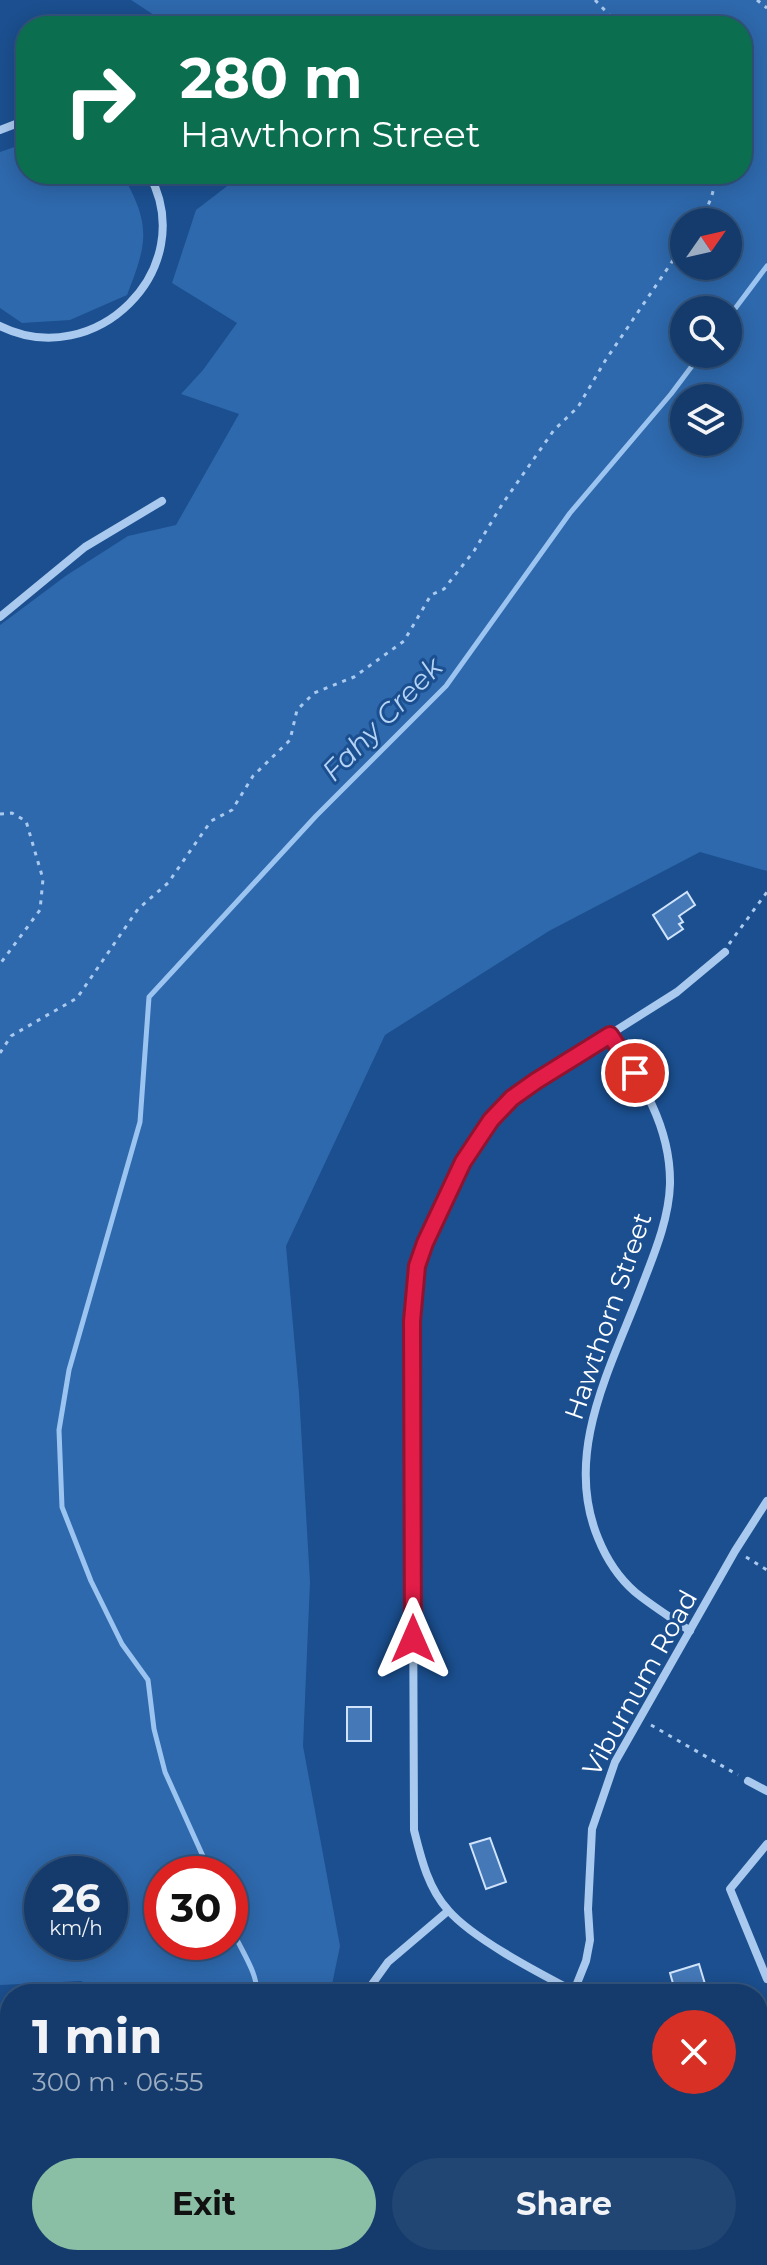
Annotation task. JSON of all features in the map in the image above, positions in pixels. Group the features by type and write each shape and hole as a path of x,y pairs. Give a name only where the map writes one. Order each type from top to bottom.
{"street":[{"path":"0,326 26,335 66,338 102,325 121,313 137,297 157,262 163,218 153,184"},
{"path":"0,617 85,547 162,501"},
{"path":"562,1984 482,1937 448,1911 431,1885 414,1830 412,1321 417,1266 463,1162 491,1120 512,1098 677,992 725,952"},
{"name":"Hawthorn Street","path":"610,1035 648,1092 659,1117 669,1164 670,1186 651,1262 590,1423 584,1473 586,1500 597,1536 616,1571 634,1591 690,1631"},
{"name":"Viburnum Road","path":"580,1984 590,1940 588,1909 592,1829 615,1762 735,1551 767,1501"},
{"path":"748,1781 767,1791"},
{"path":"767,1844 730,1889 767,1979"},
{"path":"372,1984 388,1962 448,1911"}],"path":[{"path":"595,0 610,16"},
{"path":"757,0 767,8"},
{"path":"706,208 714,184"},
{"path":"0,1053 11,1036 77,998 138,909 168,883 211,821 232,810 253,776 290,740 297,710 314,693 354,677 404,641 431,595 444,589 474,551 554,430 578,407 670,265"},
{"path":"0,814 12,813 26,821 43,879 40,910 0,964"},
{"path":"725,952 731,938 767,892"},
{"path":"735,1551 767,1570"},
{"path":"641,1719 748,1781"}],"shaded area":[{"path":"131,0 767,0 767,871 700,852 549,931 385,1035 286,1246 299,1393 310,1582 303,1746 340,1946 332,1984 87,1984 81,1981 0,1984 0,625 67,575 128,536 176,525 239,414 181,394 203,370 237,323 172,283 196,210 230,184 752,184 752,16 156,16"},
{"path":"16,146 16,184 127,184 138,207 143,233 139,261 127,295 70,320 22,323 0,308 0,152"}],"building":[{"path":"687,892 695,905 679,916 683,929 668,939 653,915"},
{"path":"347,1707 371,1707 371,1741 347,1741"},
{"path":"490,1838 506,1882 486,1889 470,1844"},
{"path":"699,1964 705,1984 673,1984 670,1973"}],"waterway":[{"name":"Fahy Creek","path":"742,299 767,266"},
{"name":"Fahy Creek","path":"203,1856 165,1772 154,1729 148,1680 122,1644 91,1581 62,1507 59,1430 69,1370 140,1122 149,997 316,816 446,686 570,513 690,368"},
{"path":"247,1960 256,1984"}],"route":[{"path":"413,1639 412,1321 417,1266 425,1243 476,1139 512,1098 610,1035 635,1073"}]}
